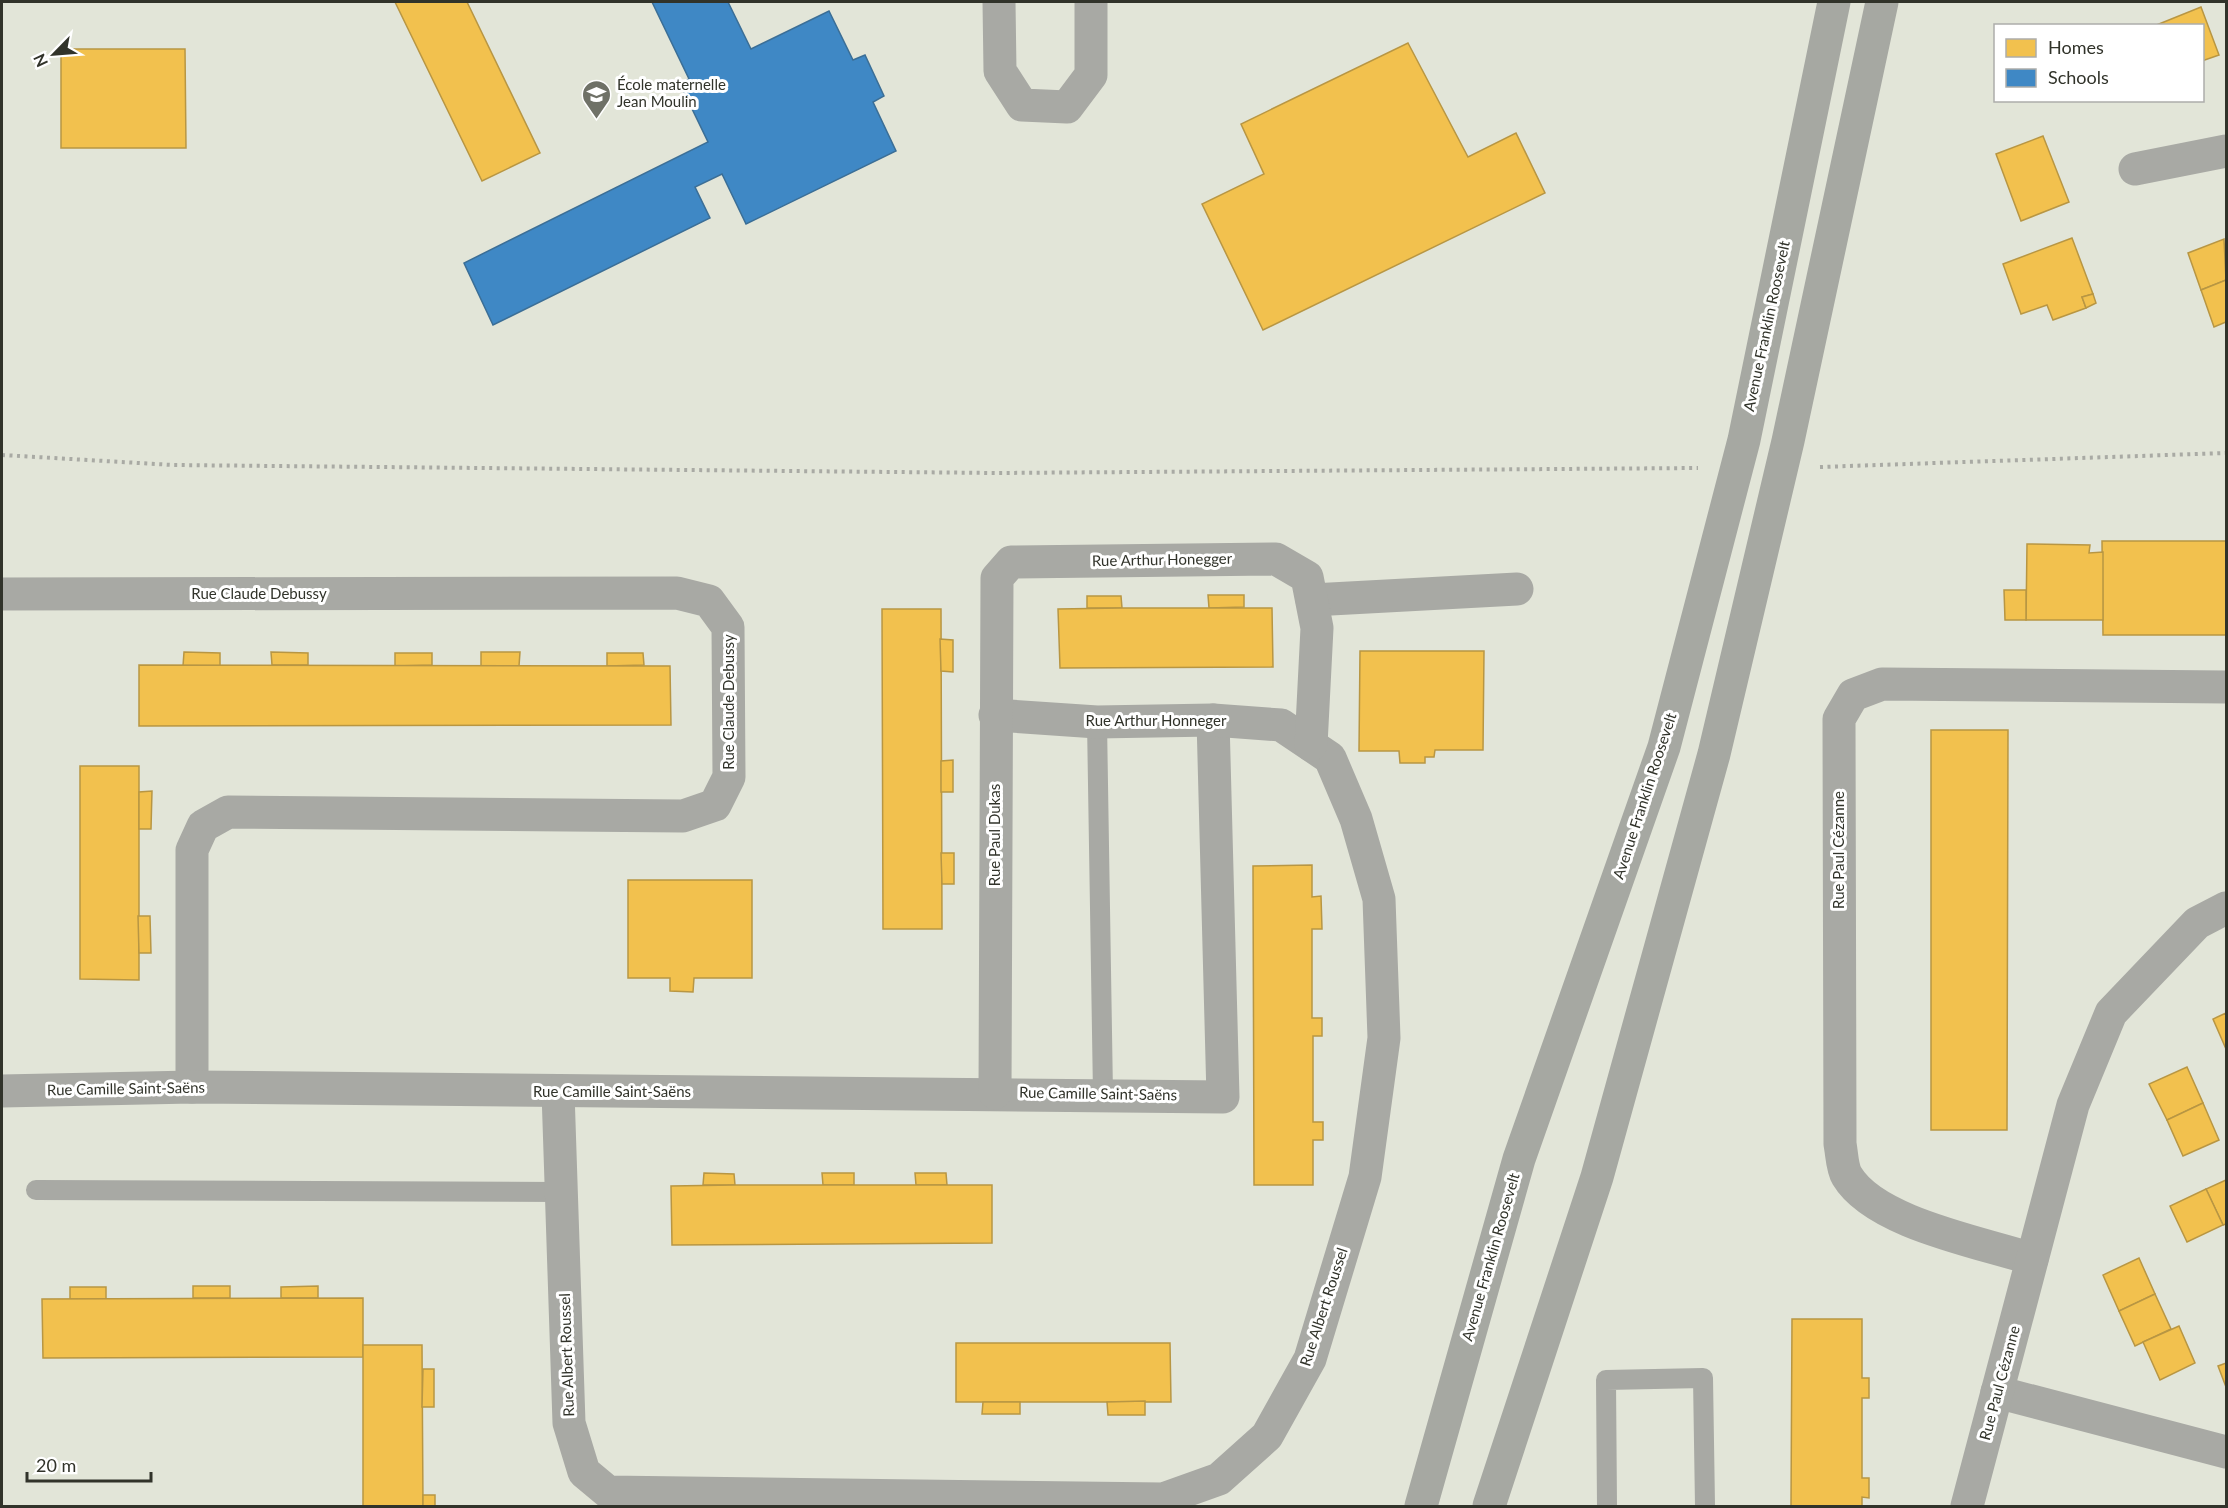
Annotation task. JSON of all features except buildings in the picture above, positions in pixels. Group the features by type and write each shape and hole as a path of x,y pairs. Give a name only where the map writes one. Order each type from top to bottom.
{"street":[{"path":"999,2 1000,71 1022,105 1067,107 1091,75 1091,2"},
{"name":"Avenue Franklin Roosevelt","path":"1420,1506 1519,1159 1664,747 1737,467 1834,2"},
{"path":"1489,1506 1603,1154 1714,754 1782,467 1882,2"},
{"path":"2135,169 2226,151"},
{"name":"Rue Arthur Honegger","path":"997,578 1011,562 1276,559 1307,577 1312,600 1317,628 1311,745"},
{"name":"Rue Paul Dukas","path":"995,1093 997,578"},
{"path":"1312,600 1517,589"},
{"name":"Rue Claude Debussy","path":"2,594 677,593 709,601 728,627 729,777 715,805 683,816 228,812 203,826 192,850 192,1087"},
{"name":"Rue Paul Cézanne","path":"2032,1258 1897,1218 1862,1196 1845,1174 1840,1144 1839,719 1853,695 1882,684 2226,687"},
{"name":"Rue Arthur Honneger","path":"995,715 1097,722 1213,720 1281,725 1311,745"},
{"name":"Rue Camille Saint-Saëns","path":"2,1090 192,1087 558,1092 1103,1094 1223,1097 1213,720"},
{"name":"Rue Albert Roussel","path":"558,1092 569,1423 584,1472 608,1492 1163,1499 1219,1479 1267,1436 1310,1359 1365,1177 1384,1038 1379,899 1356,819 1330,758 1311,745"},
{"name":"Rue Paul Cézanne","path":"1967,1506 2073,1105 2111,1013 2198,923 2226,908"},
{"path":"1997,1392 2226,1452"}],"lane":[{"path":"1097,722 1103,1094"},
{"path":"36,1190 561,1192"},
{"path":"1607,1506 1606,1380 1703,1378 1705,1506"}],"path":[{"path":"1782,467 2226,453"},
{"path":"2,455 173,465 997,473 1737,467"}],"place":[{"name":"École maternelle Jean Moulin","path":"596,120"}]}
